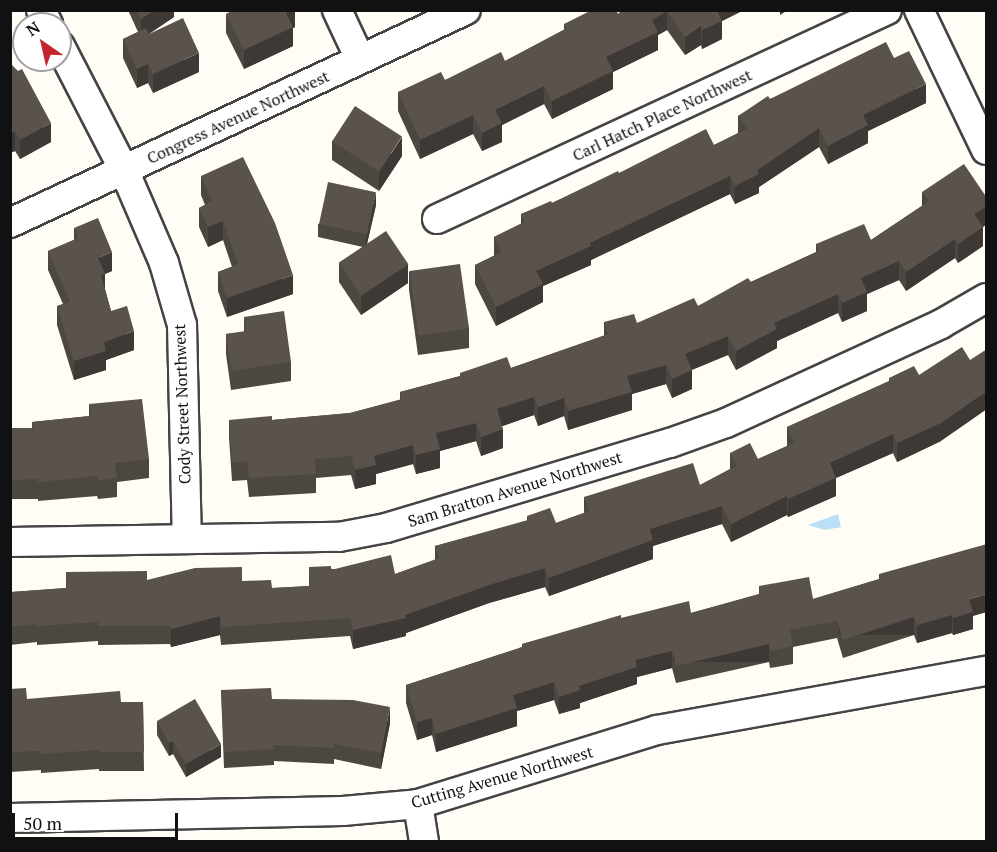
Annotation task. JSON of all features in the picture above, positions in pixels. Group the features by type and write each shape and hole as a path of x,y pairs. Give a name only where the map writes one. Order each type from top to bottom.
{"street":[{"path":"338,10 360,59"},
{"name":"Congress Avenue Northwest","path":"10,223 466,10"},
{"name":"Carl Hatch Place Northwest","path":"437,219 887,10"},
{"path":"919,10 987,150"},
{"name":"Cody Street Northwest","path":"72,69 124,170 164,263 182,325 187,539"},
{"name":"Sam Bratton Avenue Northwest","path":"10,542 339,537 386,528 647,450 726,423 941,324 987,298"},
{"name":"Cutting Avenue Northwest","path":"10,818 343,811 418,804 657,730 987,670"},
{"path":"418,804 424,842"}],"water":[{"path":"838,514 841,527 825,530 808,525"}],"building":[{"path":"137,10 155,10 141,19"},
{"path":"233,10 290,10 286,13 293,27 244,50 226,14"},
{"path":"592,10 616,10 618,14 623,10 717,10 722,21 702,30 701,26 685,37 667,11 652,20 658,32 606,57 613,71 552,101 544,86 495,110 502,123 482,133 473,115 420,140 398,92 441,72 445,80 501,52 505,61 567,28 564,24"},
{"path":"183,18 199,53 153,74 148,64 137,69 123,39 146,28 149,34"},
{"path":"886,42 894,58 909,51 926,84 863,115 868,125 828,146 819,128 757,170 759,174 735,186 730,176 536,271 543,284 496,307 475,265 501,252 494,237 524,222 521,214 551,201 552,203 618,171 619,173 706,129 714,145 747,129 738,116 768,96 770,99"},
{"path":"10,63 12,72 24,72 51,123 20,140 15,131 10,134"},
{"path":"355,106 402,136 379,172 332,141"},
{"path":"243,157 275,223 293,275 227,298 218,272 238,264 223,221 208,227 199,208 212,201 201,176"},
{"path":"964,164 987,198 987,206 974,214 983,227 958,244 955,239 906,272 899,261 861,278 867,292 842,303 838,294 774,323 777,329 736,351 728,336 685,354 692,370 672,379 666,365 627,376 632,392 568,411 564,398 538,407 534,397 497,409 503,429 481,437 476,423 436,433 440,449 416,455 413,445 374,456 376,465 355,470 351,456 315,459 316,474 249,478 247,461 232,463 229,420 272,416 272,420 350,413 402,399 400,392 461,376 460,373 507,357 511,368 608,334 604,322 634,314 637,323 694,298 698,306 748,278 751,282 819,251 816,244 864,224 871,240 929,201 922,192"},
{"path":"328,182 376,192 367,234 319,224"},
{"path":"98,218 112,252 98,258 105,274 101,275 111,311 127,306 134,331 104,342 106,351 74,361 57,306 70,302 48,251 78,238 74,228"},
{"path":"386,231 408,264 361,296 339,263"},
{"path":"460,264 469,328 419,335 409,271"},
{"path":"284,311 291,362 231,371 226,334 246,331 244,317"},
{"path":"962,347 970,360 987,349 987,391 941,423 897,443 893,434 830,463 836,478 788,499 787,496 731,524 722,506 650,529 653,540 549,578 545,568 405,615 406,618 353,630 350,618 221,627 220,616 171,629 170,626 98,626 98,622 10,627 10,587 11,592 67,588 66,572 147,571 147,580 195,568 242,567 242,581 271,580 272,588 310,586 309,567 331,566 331,570 391,555 395,574 439,558 435,546 528,520 527,516 550,508 556,523 589,511 584,497 693,463 700,485 737,466 730,453 750,443 758,459 794,443 787,427 890,381 889,378 914,366 919,375"},
{"path":"142,399 149,459 115,463 117,478 98,480 97,476 38,482 38,479 10,480 10,428 33,428 32,422 91,416 89,404"},
{"path":"987,544 987,594 969,599 973,612 953,618 952,615 917,625 914,617 843,640 837,621 790,630 793,646 770,651 769,644 676,666 672,651 635,660 637,667 579,686 580,690 559,697 554,682 513,695 517,708 436,734 432,718 417,722 406,685 523,647 522,644 621,615 621,618 689,601 691,613 760,594 759,586 809,577 813,599 880,579 879,574"},
{"path":"26,688 27,699 120,691 121,702 143,702 144,752 99,752 99,750 41,754 41,751 10,752 10,689"},
{"path":"271,688 272,699 353,700 390,707 381,753 334,744 334,748 274,745 274,749 224,752 221,690"},
{"path":"195,699 221,744 186,764 173,741 169,743 157,721"}]}
